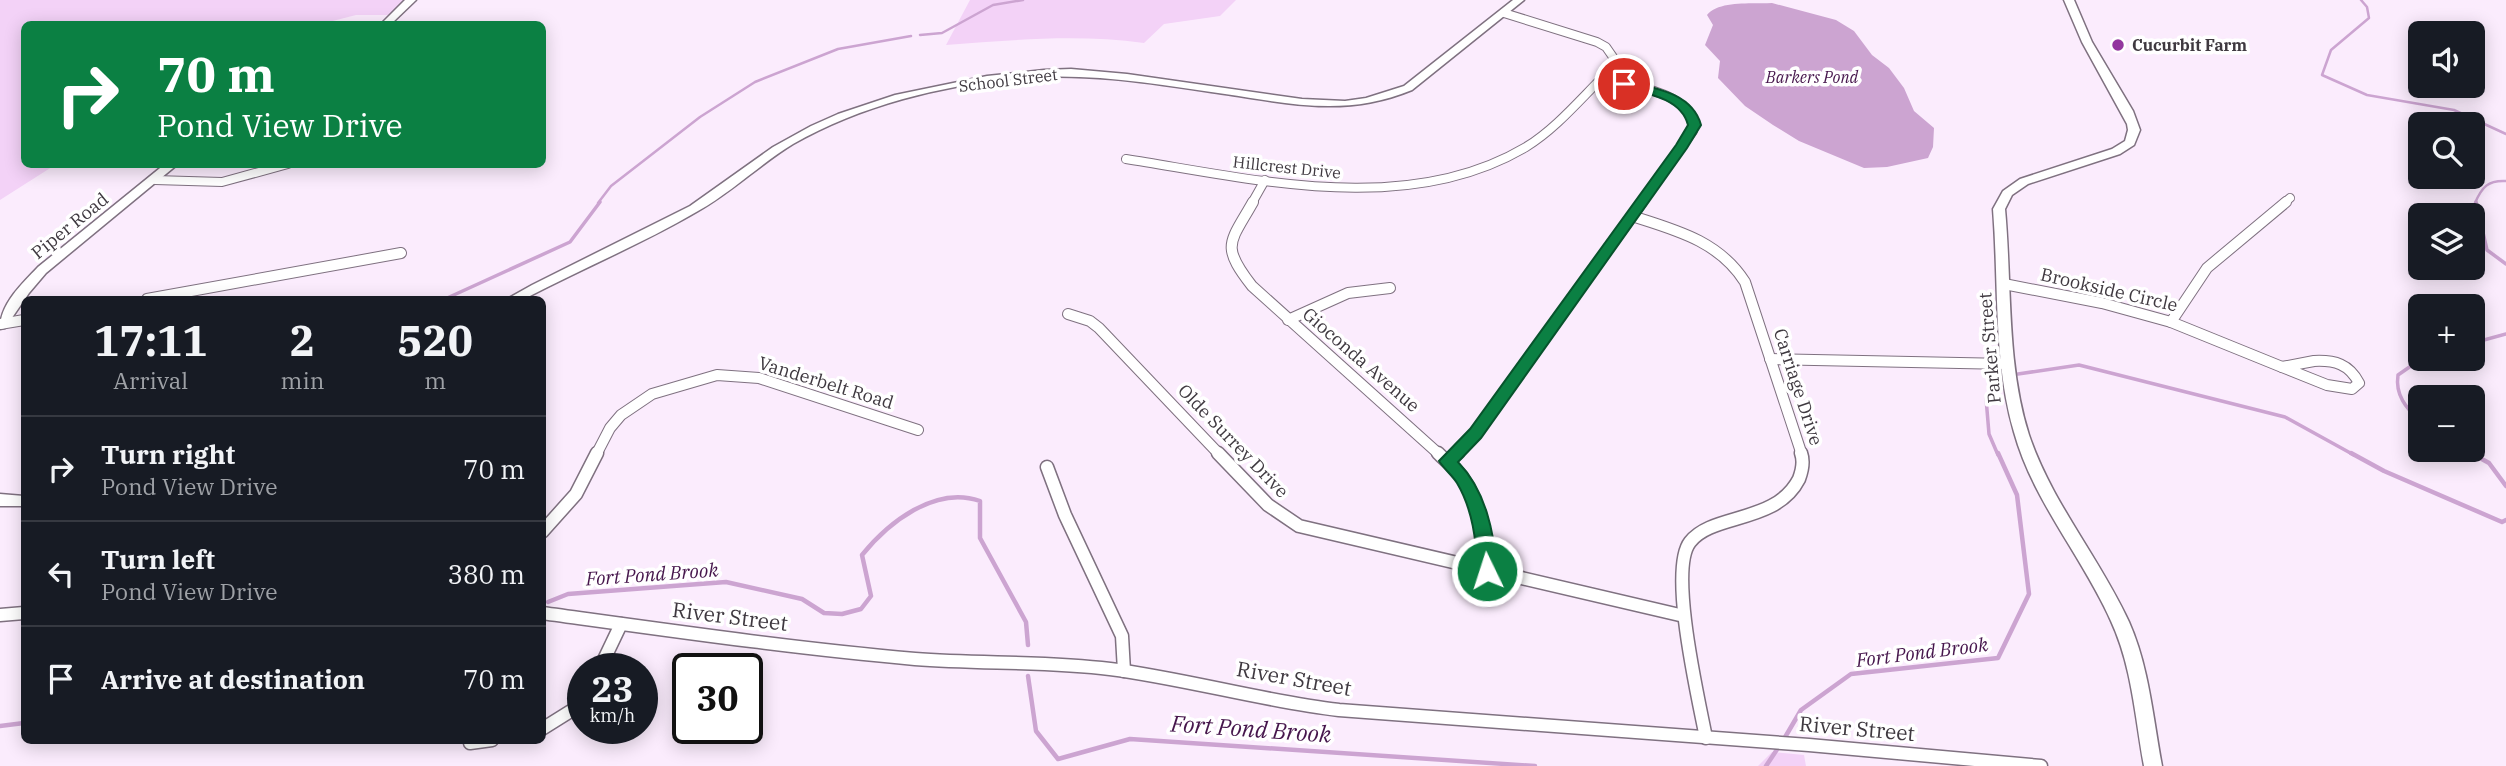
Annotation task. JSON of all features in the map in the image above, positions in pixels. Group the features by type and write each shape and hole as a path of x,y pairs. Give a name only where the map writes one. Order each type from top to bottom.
{"street":[{"path":"389,21 411,0"},
{"name":"School Street","path":"520,296 694,209 786,144 853,112 974,82 1057,72 1139,79 1306,104 1363,103 1389,97 1408,88 1519,0"},
{"name":"Parker Street","path":"2069,0 2091,51 2131,121 2134,136 2131,142 2117,151 2029,180 2004,196 1999,209 2008,365 2017,419 2035,469 2095,572 2126,635 2136,670 2153,766"},
{"path":"1447,461 1462,450 1475,433 1693,131 1694,120 1688,108 1673,99 1602,79 1614,66 1615,60 1606,47 1590,39 1504,13"},
{"name":"Hillcrest Drive","path":"1126,159 1307,186 1374,187 1426,181 1469,171 1527,146 1602,79"},
{"name":"Piper Road","path":"21,296 38,274 168,168"},
{"path":"155,180 222,181 272,168"},
{"name":"Gioconda Avenue","path":"1265,180 1236,230 1231,256 1244,278 1415,429 1462,477 1472,496 1485,536 1487,571"},
{"path":"2171,322 2207,268 2290,198"},
{"name":"Carriage Drive","path":"1632,216 1699,239 1730,260 1745,282 1802,458 1801,478 1791,493 1779,503 1700,534 1689,542 1684,564 1684,616 1706,738"},
{"path":"164,296 401,253"},
{"name":"Brookside Circle","path":"2004,284 2102,303 2171,322 2282,367 2336,388 2352,389 2359,383 2354,373 2331,361 2316,360 2282,367"},
{"path":"1289,320 1348,293 1390,288"},
{"name":"Piper Road","path":"0,324 21,296"},
{"name":"Olde Surrey Drive","path":"1068,314 1090,321 1099,328 1269,505 1287,520 1311,530 1684,616"},
{"path":"0,324 21,320"},
{"path":"1770,359 2008,365"},
{"name":"Vanderbelt Road","path":"546,528 576,494 610,428 621,415 652,394 682,384 717,375 759,378 918,430"},
{"path":"1047,467 1065,515 1122,636 1124,671"},
{"path":"0,500 21,501"},
{"path":"0,615 21,613"},
{"name":"River Street","path":"546,614 749,642 917,659 1074,665 1124,671 1312,707 1809,745 2041,766"},
{"path":"607,653 621,624"},
{"path":"546,726 567,713"}],"shaded area":[{"path":"0,0 406,0 393,15 356,15 333,21 21,21 21,168 50,168 0,200"},
{"path":"970,0 1236,0 1220,16 1164,24 1144,43 1070,38 946,45"},
{"path":"1772,752 1804,755 1806,766 1758,766"}],"water":[{"name":"Barkers Pond","path":"1772,3 1836,20 1854,31 1872,55 1889,68 1904,88 1914,111 1934,128 1933,147 1928,158 1887,167 1864,168 1799,141 1745,106 1718,78 1720,61 1705,45 1713,25 1707,15 1712,10 1728,5"}],"waterway":[{"path":"920,35 942,33 993,5 1023,0"},
{"name":"Fort Pond Brook","path":"2361,0 2367,7 2369,18 2331,50 2322,75 2367,95 2454,110 2506,134"},
{"path":"598,203 611,186 700,117 755,82 838,49 911,36"},
{"name":"Fort Pond Brook","path":"2475,203 2486,186 2506,181"},
{"path":"452,296 570,242 600,202"},
{"name":"Fort Pond Brook","path":"2476,202 2487,250 2506,264"},
{"name":"Fort Pond Brook","path":"2485,340 2506,334"},
{"name":"Fort Pond Brook","path":"2018,374 2079,365 2285,417 2354,455"},
{"name":"Fort Pond Brook","path":"2408,368 2398,375 2398,389 2408,408"},
{"name":"Fort Pond Brook","path":"1998,382 1986,398 1989,434 1998,455"},
{"name":"Fort Pond Brook","path":"1784,739 1801,710 1851,674 1998,658 2029,594 2017,495 1998,453"},
{"name":"Fort Pond Brook","path":"2351,453 2384,471 2502,522 2506,520"},
{"name":"Fort Pond Brook","path":"2485,461 2506,486"},
{"name":"Fort Pond Brook","path":"548,602 568,594 726,582 802,599 824,613 842,614 861,609 871,596 862,555 885,531 914,510 930,503 963,497 980,501 980,538 1026,622 1028,645"},
{"name":"Fort Pond Brook","path":"1028,676 1036,731 1058,759 1130,739 1535,766"},
{"name":"Fort Pond Brook","path":"0,726 21,723"},
{"name":"Fort Pond Brook","path":"1766,766 1780,745"}],"place":[{"name":"Cucurbit Farm","path":"2118,45"}],"route":[{"path":"1487,571 1485,536 1472,496 1462,477 1447,461 1462,450 1475,433 1695,125 1692,114 1682,104 1664,95 1624,84"}]}
